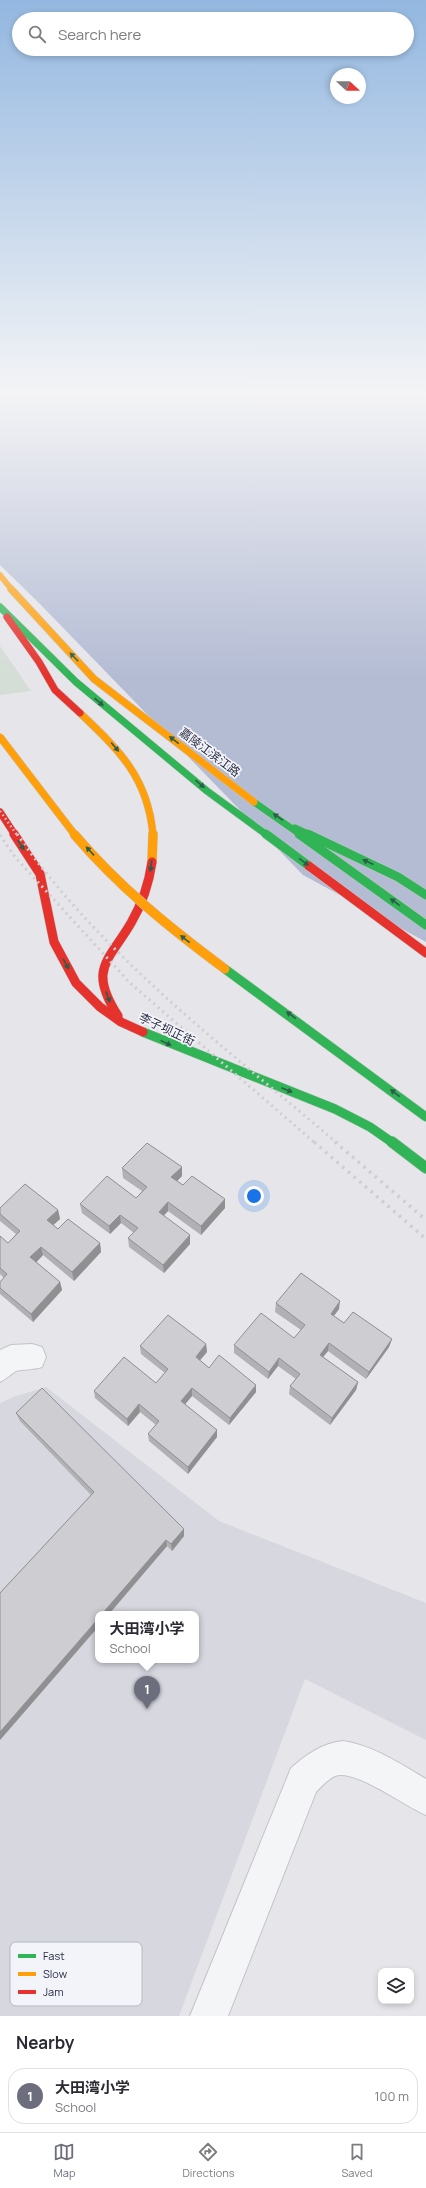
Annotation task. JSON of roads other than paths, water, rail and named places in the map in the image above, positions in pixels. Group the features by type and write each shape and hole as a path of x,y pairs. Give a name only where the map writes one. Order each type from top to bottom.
{"main road":[{"name":"嘉陵江滨江路","path":"0,575 22,603 94,679 227,782 292,827 426,925"},
{"path":"1,608 76,682 207,791 426,952"},
{"path":"1,608 39,662 55,690 112,743 137,775 150,807 154,845 149,885 131,922 115,945 103,970 106,998 121,1022"},
{"path":"0,737 76,836 123,887 186,940 426,1117"},
{"name":"李子坝正街","path":"0,812 40,874 54,942 76,983 100,1007 121,1022 182,1051 260,1079 363,1123 426,1168"},
{"path":"292,827 398,877 426,895"}],"street":[{"path":"0,1368 11,1358 32,1357"},
{"path":"209,2016 303,1780 322,1764 343,1757 376,1770 426,1798"}],"water":[{"path":"0,489 426,489 426,942 303,875 39,603 0,565"}],"railway":[{"path":"0,811 17,835"},
{"path":"17,834 51,878 87,920 126,960 209,1035 337,1143"},
{"path":"0,835 15,857 130,983 315,1143"},
{"path":"314,1142 426,1239"},
{"path":"335,1142 426,1220"}],"place":[{"name":"大田湾小学","path":"147,1709"}]}
